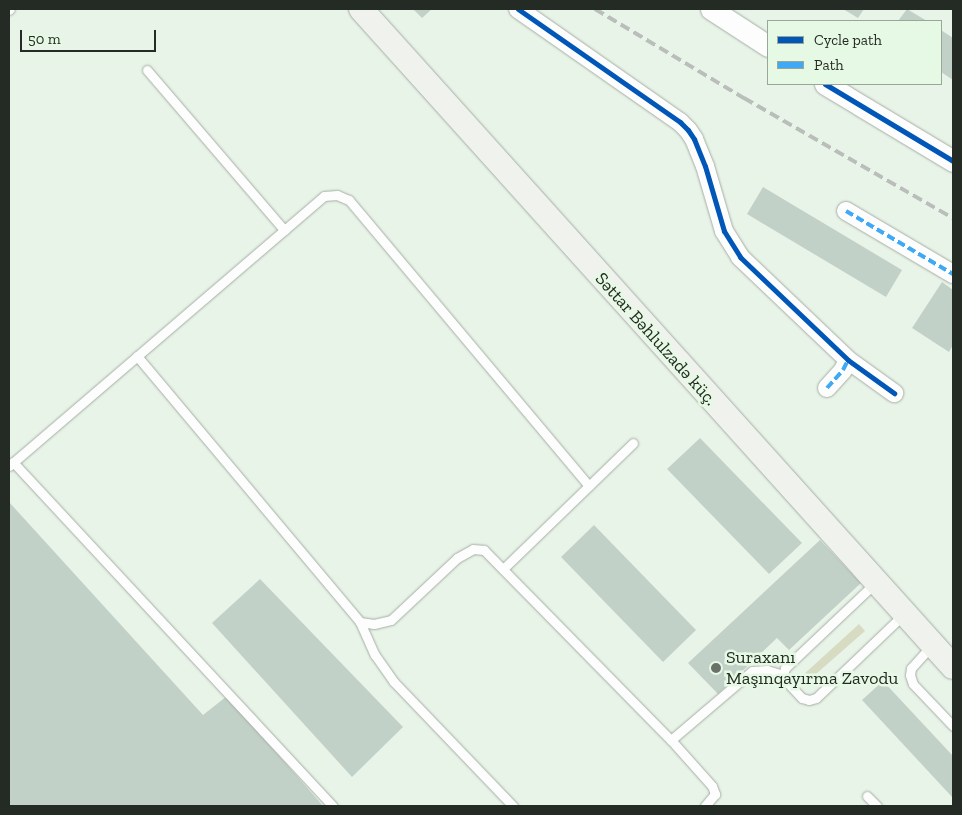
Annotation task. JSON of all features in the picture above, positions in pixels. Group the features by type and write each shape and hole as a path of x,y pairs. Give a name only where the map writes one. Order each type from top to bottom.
{"main road":[{"name":"Səttar Bəhlulzadə küç.","path":"361,9 875,583 953,667"}],"street":[{"path":"518,9 680,122 688,130 694,139 705,166 724,231 740,257 848,360 894,393"},
{"path":"711,9 767,45"},
{"path":"827,85 953,161"},
{"path":"846,211 953,274"},
{"path":"827,388 848,360"}],"lane":[{"path":"147,70 284,230"},
{"path":"333,806 11,464 324,196 337,195 349,200 589,486"},
{"path":"137,356 360,622 376,655 394,682 513,806"},
{"path":"504,569 633,443"},
{"path":"360,622 374,624 391,620 457,558 472,548 484,550 671,740 715,790 712,799 705,806"},
{"path":"875,583 785,668 783,675 785,680 802,698 809,700 816,698 904,614"},
{"path":"932,645 911,668 910,675 913,684 953,726"},
{"path":"671,740 752,671 767,670 783,675"},
{"path":"867,796 877,806"}],"green space":[{"path":"859,624 865,631 808,681 803,675"}],"building":[{"path":"413,9 432,9 422,18"},
{"path":"843,9 864,9 858,18"},
{"path":"907,9 925,20 899,20"},
{"path":"942,31 953,38 953,80 942,73"},
{"path":"763,187 902,270 886,297 747,214"},
{"path":"942,282 953,290 953,345 949,352 912,328"},
{"path":"700,438 802,543 769,574 667,469"},
{"path":"9,502 203,715 227,696 323,806 9,806"},
{"path":"594,525 696,630 663,662 561,557"},
{"path":"820,540 861,583 789,650 777,638 718,694 688,663"},
{"path":"260,579 403,727 352,777 212,623"},
{"path":"883,681 953,756 953,798 862,700"}],"railway":[{"path":"595,9 744,98 953,218"}],"marked path":[{"path":"846,211 953,274"},
{"path":"827,388 843,370 848,360"}],"cycle path":[{"path":"518,9 680,122 688,130 694,139 705,166 724,231 740,257 848,360 894,393"},
{"path":"827,85 953,161"}],"place":[{"name":"Suraxanı Maşınqayırma Zavodu","path":"716,668"}]}
